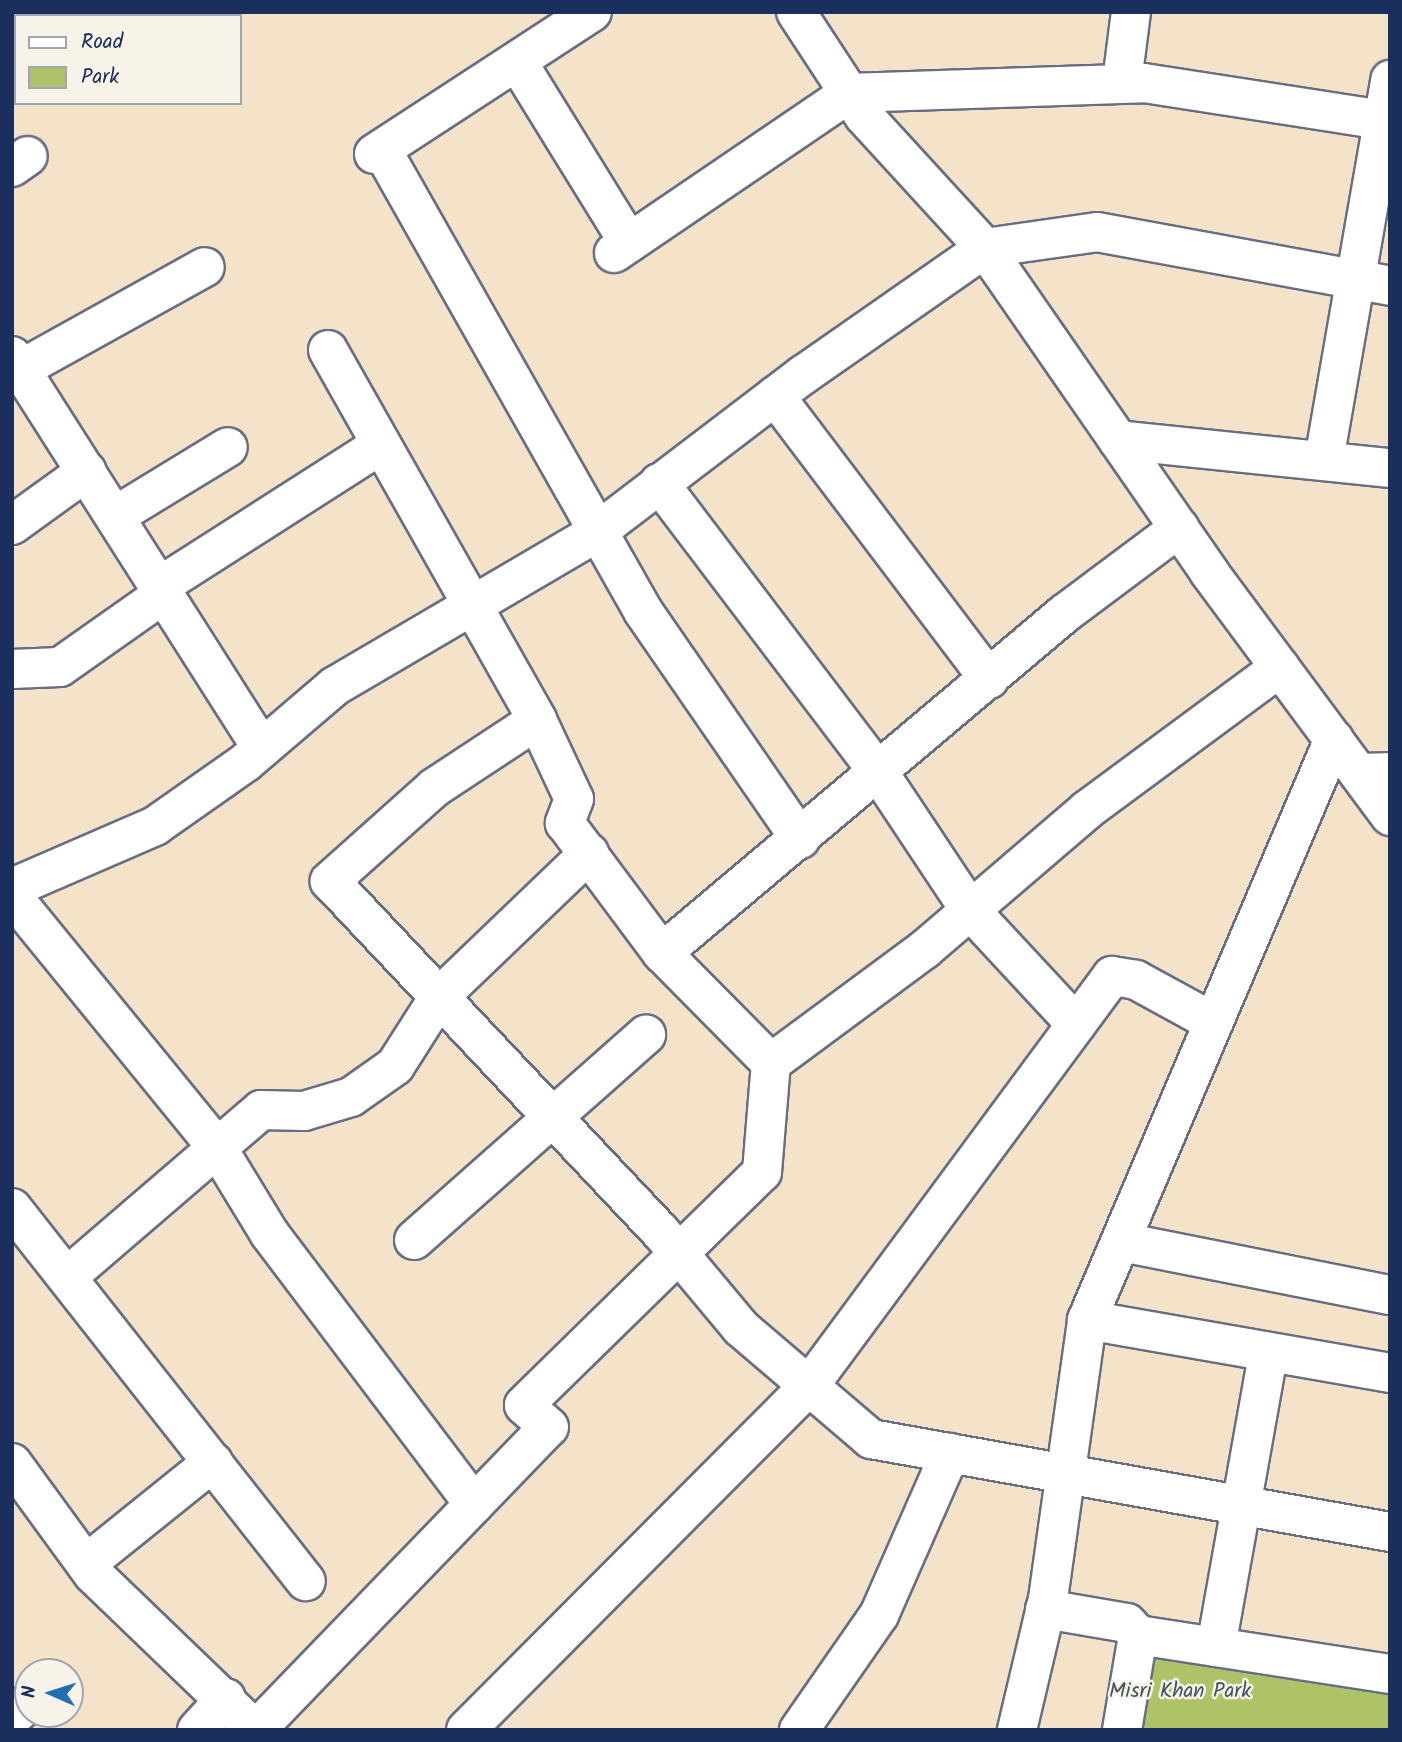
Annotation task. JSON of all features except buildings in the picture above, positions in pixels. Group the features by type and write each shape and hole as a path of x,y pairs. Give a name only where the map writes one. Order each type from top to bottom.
{"street":[{"path":"592,12 518,63 378,152 598,531 705,707 800,839"},
{"path":"796,12 849,93 985,248 1179,528 1334,739 1375,773 1390,816"},
{"path":"1122,82 1131,12"},
{"path":"518,63 622,248 849,93 1122,82 1384,132"},
{"path":"1324,460 1352,279 1384,132 1390,80"},
{"path":"12,888 155,826 262,748 335,686 598,531 775,396 985,248 1097,232 1390,286"},
{"path":"205,267 19,378 87,471 262,748"},
{"path":"328,351 377,447 537,720 574,799 565,823 662,953 771,1063"},
{"path":"775,396 989,679"},
{"path":"1118,440 1390,468"},
{"path":"115,516 228,447"},
{"path":"12,669 60,667 162,589 377,447"},
{"path":"12,525 87,471"},
{"path":"659,483 879,773 970,910 1076,1024"},
{"path":"662,953 989,679 1179,528"},
{"path":"12,1463 86,1564 226,1698 255,1730 549,1427 524,1405 682,1257 762,1172 771,1063 970,910 1087,810 1280,667"},
{"path":"537,720 434,788 330,881 682,1257 741,1328 871,1439 1390,1532"},
{"path":"1017,1730 1045,1609 1087,1320 1334,739"},
{"path":"67,1276 261,1110 304,1111 351,1097 395,1066 439,997 589,853"},
{"path":"12,896 218,1149 269,1233 474,1504"},
{"path":"466,1730 809,1386 1112,976 1136,980 1213,1021"},
{"path":"414,1240 646,1035"},
{"path":"12,1208 306,1581"},
{"path":"1122,1242 1390,1295"},
{"path":"1087,1320 1268,1355 1390,1373"},
{"path":"1216,1647 1268,1355"},
{"path":"799,1730 879,1615 950,1453"},
{"path":"86,1564 213,1461"},
{"path":"1045,1609 1127,1623 1138,1635 1389,1669"},
{"path":"1122,1730 1138,1635"},
{"path":"197,1730 226,1698"}],"green space":[{"name":"Misri Khan Park","path":"1148,1649 1390,1695 1390,1730 1138,1730"}]}
